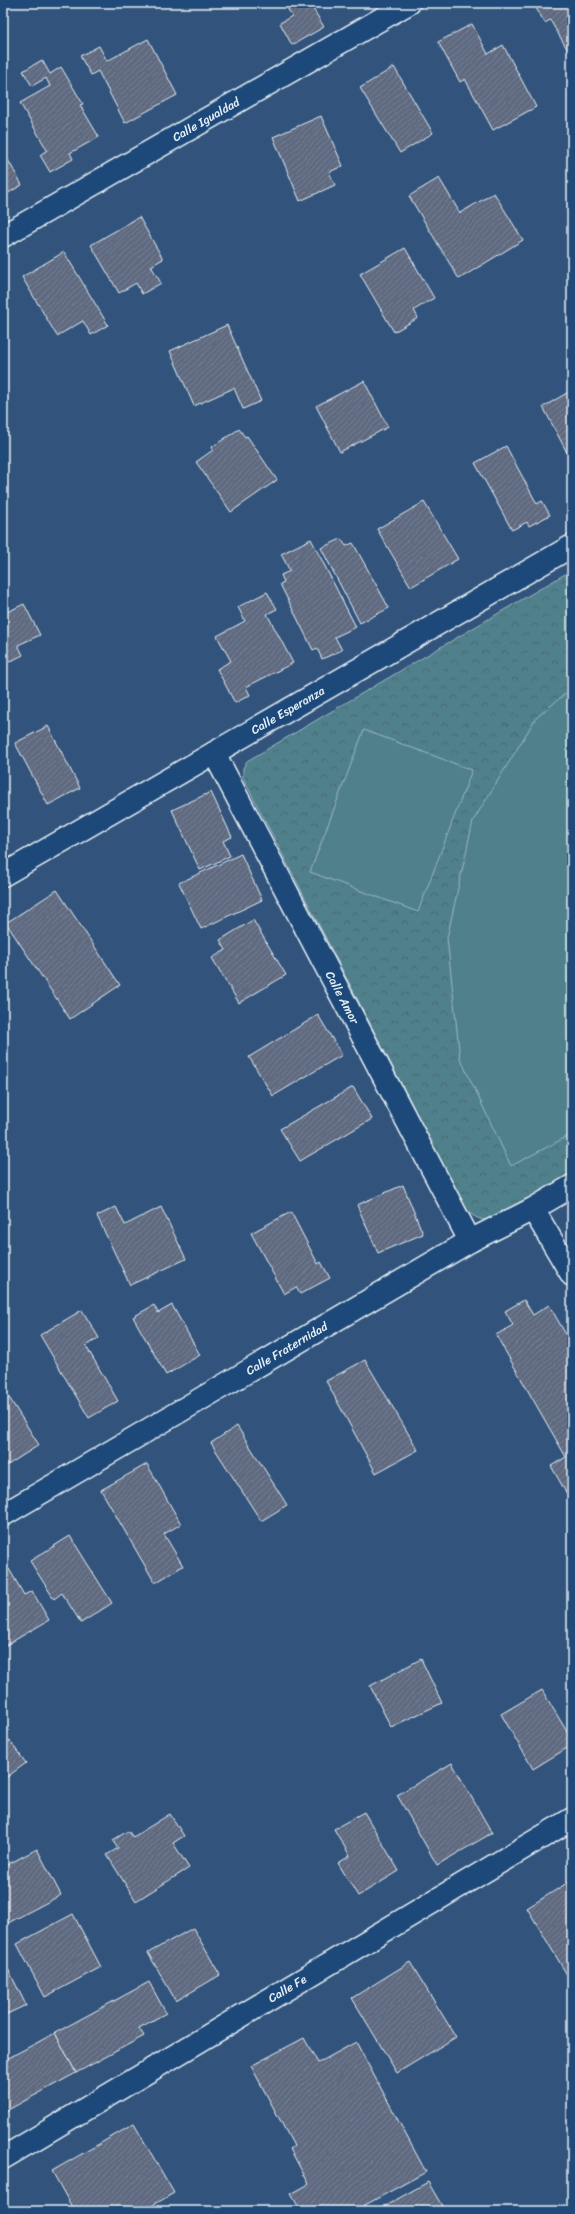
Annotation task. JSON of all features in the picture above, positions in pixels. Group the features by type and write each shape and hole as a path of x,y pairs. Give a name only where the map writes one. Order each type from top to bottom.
{"street":[{"name":"Calle Igualdad","path":"3,236 409,3"},
{"name":"Calle Esperanza","path":"3,875 572,546"},
{"name":"Calle Amor","path":"214,753 470,1241"},
{"name":"Calle Fraternidad","path":"3,1515 470,1241 533,1210 572,1186"},
{"path":"533,1210 572,1275"},
{"name":"Calle Fe","path":"3,2158 572,1819"}],"green space":[{"path":"572,570 572,1175 500,1220 490,1221 478,1218 467,1211 243,778 243,768 247,761"},
{"path":"572,688 572,1134 511,1166 460,1058 447,938 473,821 536,718"},
{"path":"364,730 472,770 418,912 310,872"}],"building":[{"path":"284,3 319,3 312,7 324,27 292,45 280,23 292,16"},
{"path":"533,3 572,3 572,57 550,20 545,23"},
{"path":"472,24 488,54 503,45 536,107 493,130 465,79 460,82 438,42"},
{"path":"148,39 177,95 125,123 98,71 91,75 80,56 99,46 107,61"},
{"path":"42,60 50,74 61,67 83,104 80,105 99,137 70,153 73,159 50,172 40,155 47,150 20,103 50,86 46,78 32,86 23,71"},
{"path":"394,67 433,133 400,153 360,88"},
{"path":"321,116 343,166 329,172 335,185 300,201 273,137"},
{"path":"3,151 22,185 3,196"},
{"path":"439,178 460,213 494,193 523,240 459,279 409,196"},
{"path":"139,217 163,259 151,266 161,283 142,294 136,283 119,293 91,245"},
{"path":"405,248 434,298 414,310 418,318 394,332 360,274"},
{"path":"64,252 108,325 91,335 83,321 57,336 22,277"},
{"path":"227,325 261,401 243,409 234,388 194,406 170,351"},
{"path":"364,381 388,427 340,452 316,406"},
{"path":"572,390 572,462 543,407"},
{"path":"239,429 245,437 247,436 277,480 231,512 196,462 213,450 212,447"},
{"path":"506,446 537,504 542,501 550,515 529,526 527,522 512,530 475,463"},
{"path":"424,502 458,559 411,587 377,529"},
{"path":"311,539 356,627 335,637 342,650 322,659 317,648 313,650 280,584 284,582 281,575 290,571 281,554"},
{"path":"341,539 346,546 353,543 389,608 360,623 321,548"},
{"path":"267,592 277,609 267,614 293,663 246,687 250,695 235,703 217,669 231,661 217,636 245,621 238,607"},
{"path":"24,604 40,635 18,645 23,655 9,662 3,651 3,614"},
{"path":"48,726 80,788 48,805 15,743"},
{"path":"211,792 232,837 223,841 230,856 200,870 172,810"},
{"path":"241,854 262,900 201,929 179,883"},
{"path":"57,890 120,985 70,1019 6,923"},
{"path":"253,920 286,975 239,1003 212,958 226,950 220,940"},
{"path":"318,1015 342,1055 273,1096 249,1057"},
{"path":"353,1087 372,1119 300,1161 280,1129"},
{"path":"403,1185 423,1234 378,1253 357,1205"},
{"path":"116,1207 125,1225 161,1207 186,1259 130,1285 97,1216"},
{"path":"291,1212 318,1264 321,1262 330,1278 300,1294 296,1287 284,1294 251,1233"},
{"path":"524,1300 533,1315 549,1305 572,1345 571,1501 551,1466 566,1457 496,1335 513,1325 505,1311"},
{"path":"154,1305 158,1313 172,1305 200,1355 166,1375 133,1317"},
{"path":"82,1310 99,1338 86,1346 118,1401 89,1418 40,1335"},
{"path":"365,1360 418,1450 376,1473 326,1381"},
{"path":"3,1388 39,1445 3,1468"},
{"path":"237,1426 287,1505 261,1521 211,1443"},
{"path":"147,1464 181,1524 164,1534 183,1566 155,1583 101,1490"},
{"path":"70,1536 112,1603 81,1623 62,1593 54,1599 30,1561"},
{"path":"9,1569 24,1595 32,1591 49,1620 3,1647 3,1573"},
{"path":"421,1659 442,1703 391,1727 370,1686"},
{"path":"542,1690 572,1740 572,1745 533,1769 501,1714"},
{"path":"3,1732 26,1763 3,1780"},
{"path":"452,1763 492,1833 437,1865 397,1795"},
{"path":"364,1812 399,1871 358,1896 338,1863 350,1856 334,1829"},
{"path":"170,1814 184,1836 173,1843 189,1868 136,1901 107,1855 118,1848 113,1840 128,1831 133,1837"},
{"path":"37,1849 61,1895 8,1923 3,1914 3,1867"},
{"path":"572,1880 572,1983 527,1908"},
{"path":"73,1914 101,1967 45,1997 17,1944"},
{"path":"193,1928 220,1975 176,2001 148,1953"},
{"path":"410,1962 456,2037 397,2073 352,1998"},
{"path":"3,1963 5,1963 26,2005 3,2016"},
{"path":"149,1982 166,2013 139,2028 144,2036 76,2073 55,2033"},
{"path":"55,2033 76,2073 6,2111 3,2109 3,2061"},
{"path":"304,2038 318,2063 356,2042 426,2172 354,2211 301,2211 291,2194 309,2184 290,2149 294,2146 251,2066"},
{"path":"134,2124 174,2193 143,2211 74,2211 52,2171"},
{"path":"428,2182 445,2211 376,2211"}]}
